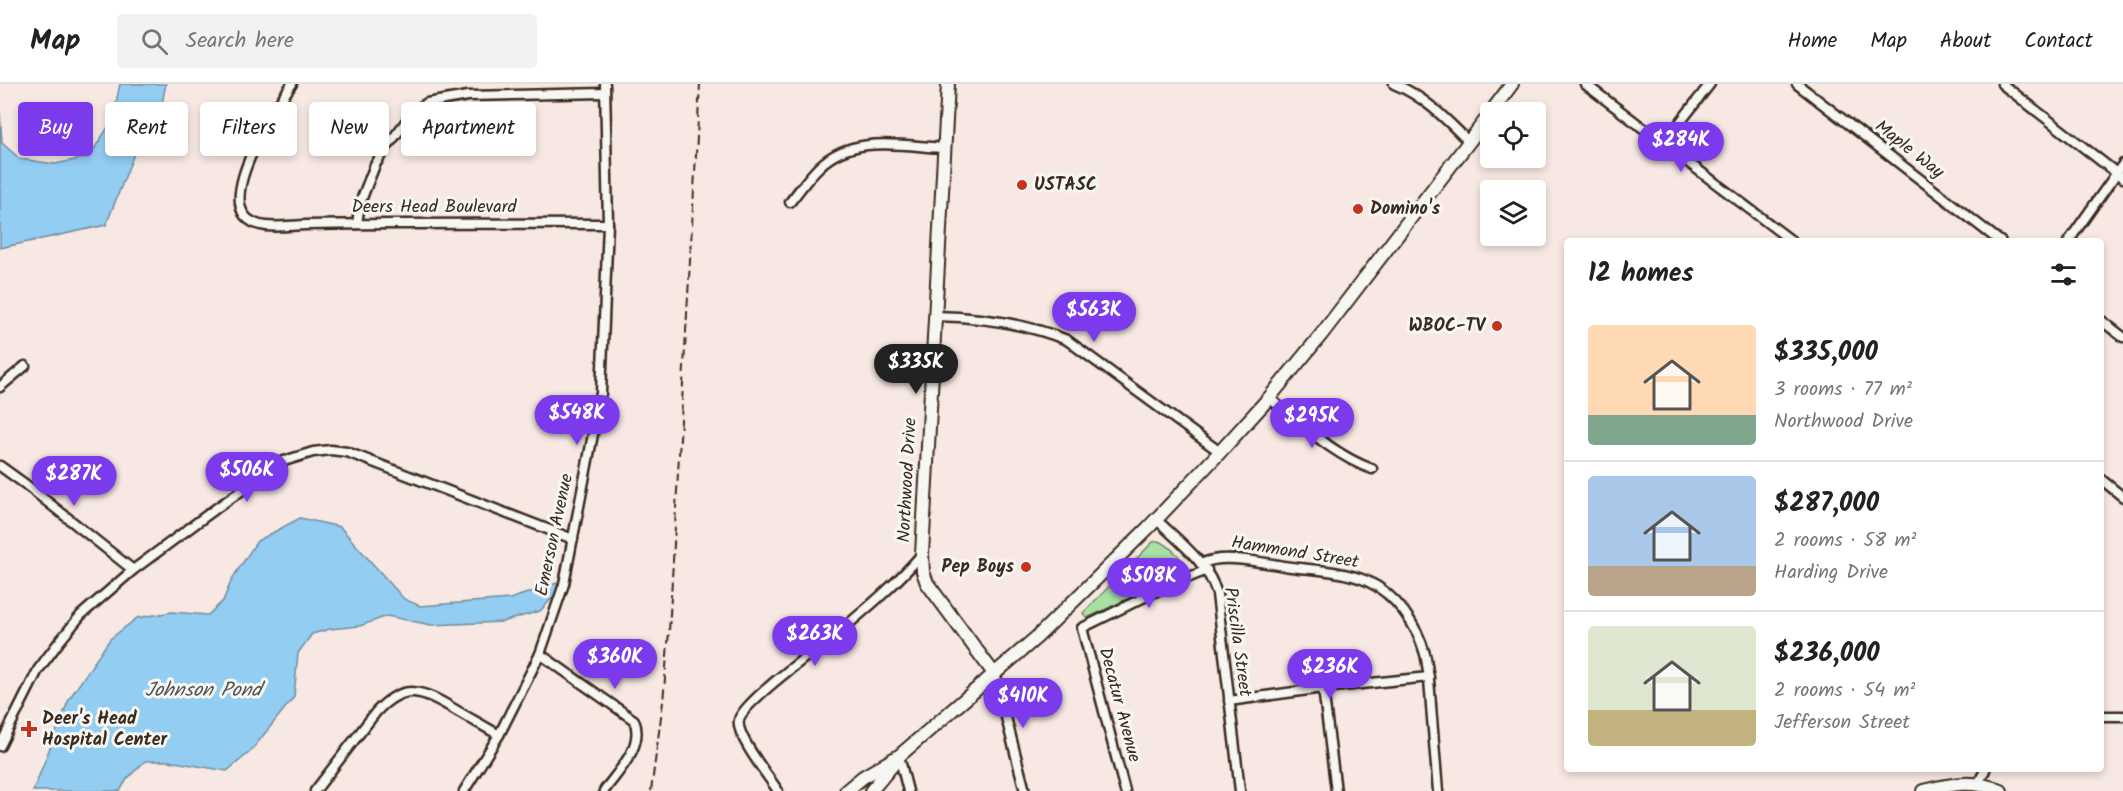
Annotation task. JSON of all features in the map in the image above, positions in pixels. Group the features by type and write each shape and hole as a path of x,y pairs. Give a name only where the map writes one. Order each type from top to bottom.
{"main road":[{"name":"Northwood Drive","path":"948,84 922,554 923,572 927,583 995,675"},
{"path":"1499,102 1512,84"},
{"path":"846,791 863,777 899,756 995,675 1156,519 1269,398 1343,307 1480,128"},
{"path":"871,791 899,756"},
{"path":"1923,791 1956,784 1978,784 2001,791"}],"street":[{"name":"Deers Head Boulevard","path":"292,84 254,148 241,187 240,203 245,217 260,226 608,224"},
{"path":"1394,84 1405,88 1436,108 1469,142"},
{"path":"1585,84 1788,238"},
{"path":"1664,143 1710,84"},
{"name":"Maple Way","path":"1797,84 1996,238"},
{"path":"2002,84 2120,175"},
{"path":"357,224 360,204 375,165 414,111 427,103 468,96 605,88"},
{"name":"Emerson Avenue","path":"464,791 499,735 540,654 564,584 601,393 608,224 605,88"},
{"path":"790,202 820,165 837,153 853,147 870,144 944,148"},
{"path":"2071,238 2120,175 2123,164"},
{"path":"935,316 970,317 1011,323 1067,340 1220,452"},
{"path":"2104,323 2123,338"},
{"path":"0,387 25,366"},
{"path":"1269,398 1335,451 1372,469"},
{"path":"0,746 38,670 81,615 133,570 284,461 313,452 331,450 366,458 478,504 573,539"},
{"path":"0,466 26,484 133,570"},
{"path":"2104,482 2123,497"},
{"name":"Priscilla Street","path":"1156,519 1204,567 1216,594 1240,791"},
{"path":"778,791 742,736 739,719 744,709 845,627 908,571 922,554"},
{"name":"Hammond Street","path":"1082,628 1204,567 1208,560 1237,560 1336,573 1368,582 1382,590 1409,618 1425,655 1429,677 1438,791"},
{"name":"Decatur Avenue","path":"1082,628 1125,791"},
{"path":"540,654 634,720 638,728 638,738 633,750 604,791"},
{"path":"995,675 1025,791"},
{"path":"1229,700 1429,677"},
{"path":"1323,688 1336,791"},
{"path":"319,790 376,711 397,694 424,692 499,735"},
{"path":"2104,716 2123,716"},
{"path":"899,756 908,791"},
{"path":"1978,784 1984,772"}],"green space":[{"path":"1158,541 1179,556 1186,569 1183,573 1087,618 1083,613 1153,542"}],"water":[{"path":"120,84 166,84 162,102 116,102"},
{"path":"0,112 2,143 20,159 55,164 93,156 93,151 105,132 105,156 133,156 106,225 0,248"},
{"name":"Johnson Pond","path":"300,518 340,527 404,599 420,606 510,599 560,582 557,593 540,611 502,622 431,625 387,616 360,626 330,629 312,634 298,653 294,697 250,752 227,771 169,761 145,761 127,779 120,791 33,791 69,699 110,639 137,618 172,612 208,615 223,601 232,579 257,541"}],"railway":[{"path":"651,791 663,702 669,632 700,84"}],"place":[{"name":"USTASC","path":"1022,185"},
{"name":"Domino's","path":"1358,209"},
{"name":"WBOC-TV","path":"1497,326"},
{"name":"Pep Boys","path":"1026,567"},
{"name":"Deer's Head Hospital Center","path":"29,729"}]}
